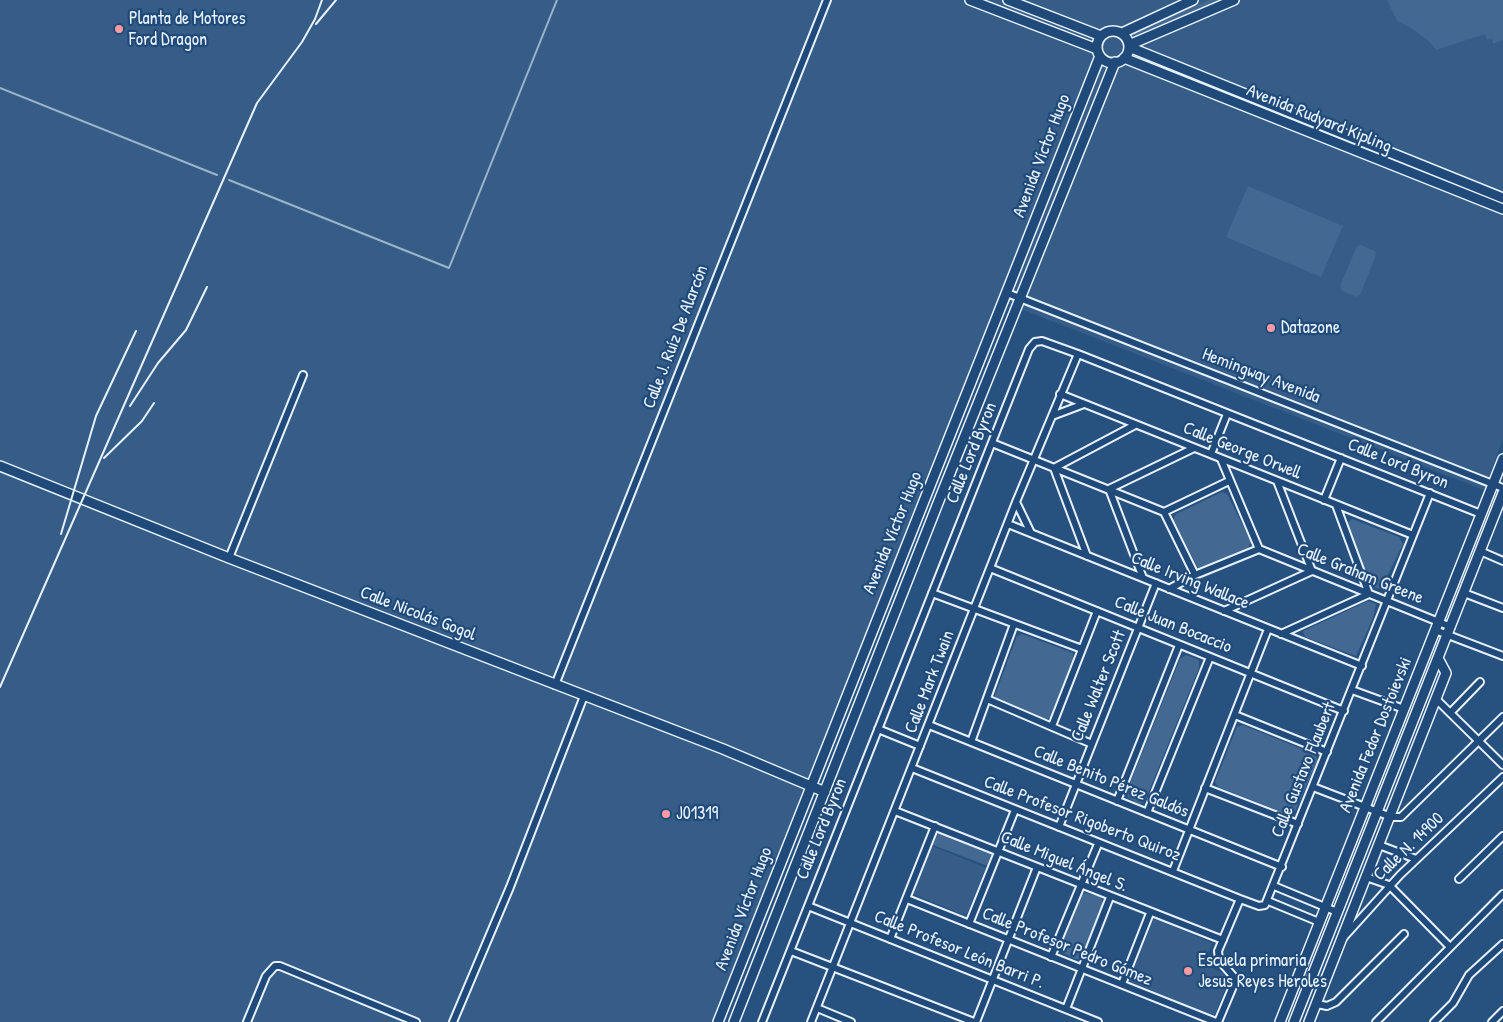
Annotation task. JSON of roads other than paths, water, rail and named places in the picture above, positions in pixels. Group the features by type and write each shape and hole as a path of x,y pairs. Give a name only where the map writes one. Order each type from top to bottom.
{"street":[{"name":"Calle J. Ruíz De Alarcón","path":"555,684 826,0"},
{"path":"970,0 1099,53 1107,61 1119,60 1129,46 1234,0"},
{"path":"1008,0 1101,36 1112,31 1122,34 1193,0"},
{"path":"1122,34 1129,46"},
{"path":"1099,53 1101,36"},
{"name":"Avenida Rudyard Kipling","path":"1129,46 1503,198"},
{"name":"Avenida Víctor Hugo","path":"718,1022 810,785 1007,293 1099,53"},
{"name":"Avenida Víctor Hugo","path":"734,1022 1020,298 1119,60"},
{"name":"Avenida Rudyard Kipling","path":"1119,60 1503,209"},
{"path":"1037,212 1053,217"},
{"name":"Hemingway Avenida","path":"1007,293 1503,488"},
{"name":"Calle Lord Byron","path":"762,1022 1031,345 1042,341 1078,354 1482,514"},
{"name":"Calle Mark Twain","path":"811,1022 1016,502 1078,354"},
{"path":"228,558 303,375"},
{"name":"Calle George Orwell","path":"1060,394 1413,535"},
{"path":"1052,416 1084,404"},
{"path":"1210,454 1227,414"},
{"path":"1054,468 1136,425"},
{"path":"992,443 1164,512 1195,576"},
{"path":"1109,489 1194,448"},
{"path":"1324,500 1340,458"},
{"path":"1170,589 1195,576 1259,549 1221,459"},
{"name":"Avenida Fedor Dostoievski","path":"1280,1022 1503,459"},
{"name":"Calle Nicolás Gogol","path":"0,466 228,558 555,684 825,792"},
{"path":"1054,468 1087,556"},
{"path":"1164,512 1229,481"},
{"path":"1224,611 1312,571 1277,481"},
{"path":"1109,489 1143,578"},
{"name":"Calle Gustavo Flaubert","path":"1268,901 1430,493"},
{"name":"Avenida Fedor Dostoievski","path":"1294,1022 1480,552 1500,511 1503,493"},
{"path":"1016,502 1031,533"},
{"path":"1281,634 1369,594 1336,505"},
{"name":"Calle Irving Wallace","path":"1008,524 1362,666"},
{"name":"Calle Graham Greene","path":"1259,549 1388,602 1503,656"},
{"path":"1480,552 1503,561"},
{"name":"Calle Juan Bocaccio","path":"990,568 1179,645 1252,672 1344,711"},
{"name":"Calle Walter Scott","path":"1059,827 1156,584"},
{"path":"932,593 1082,649"},
{"path":"1464,593 1503,608"},
{"path":"1052,726 1097,611"},
{"path":"971,742 1014,624"},
{"path":"1173,871 1268,629"},
{"path":"1117,801 1179,645"},
{"path":"1147,812 1210,657"},
{"path":"1309,1022 1446,673 1438,658"},
{"path":"1450,713 1480,682"},
{"path":"1352,690 1404,709"},
{"path":"453,1022 510,887 584,696"},
{"path":"987,699 1092,744"},
{"path":"1436,699 1503,765"},
{"path":"1235,714 1327,752"},
{"path":"1313,787 1397,818 1407,814 1503,717"},
{"name":"Calle Benito Pérez Galdós","path":"929,725 1282,867"},
{"path":"878,730 920,746"},
{"name":"Calle Profesor Rigoberto Quiroz","path":"912,768 1098,844 1173,871 1240,900"},
{"name":"Calle N. 14900","path":"1339,942 1389,886 1503,777"},
{"path":"1205,788 1298,824"},
{"path":"968,924 1015,810"},
{"name":"Calle Miguel Ángel S.","path":"895,811 1150,913 1223,940"},
{"path":"890,939 936,826"},
{"path":"1459,879 1503,836"},
{"path":"1051,957 1098,844"},
{"path":"1379,846 1416,859"},
{"path":"791,951 975,1022 1037,867"},
{"path":"1366,877 1389,886 1450,947"},
{"path":"1274,886 1337,912"},
{"path":"1376,1022 1503,894"},
{"path":"1066,1009 1110,897"},
{"name":"Calle Profesor Pedro Gómez","path":"907,899 1217,1022"},
{"path":"1217,1022 1234,984 1232,973 1217,956 1240,900 1262,906 1268,901 1319,922"},
{"name":"Calle Profesor León Barri P.","path":"808,906 1098,1022"},
{"path":"1122,984 1150,913"},
{"path":"1317,1004 1327,1006 1336,1002 1404,934"},
{"path":"1434,1022 1453,1003 1469,976 1503,944"},
{"path":"247,1022 266,976 275,966 280,966 416,1022"},
{"path":"817,1008 851,1022"},
{"path":"1492,1022 1503,1011"}],"waterway":[{"path":"229,180 449,268 557,0"},
{"path":"0,88 217,175"}],"railway":[{"path":"0,687 257,103 302,42 315,19 322,0"},
{"path":"316,24 336,0"},
{"path":"130,406 158,363 186,330 207,287"},
{"path":"61,534 96,416 136,331"},
{"path":"104,458 142,421 154,403"}],"place":[{"name":"Planta de Motores Ford Dragon","path":"119,29"},
{"name":"Datazone","path":"1271,328"},
{"name":"J01319","path":"666,814"},
{"name":"Escuela primaria Jesus Reyes Heroles","path":"1188,971"}]}
